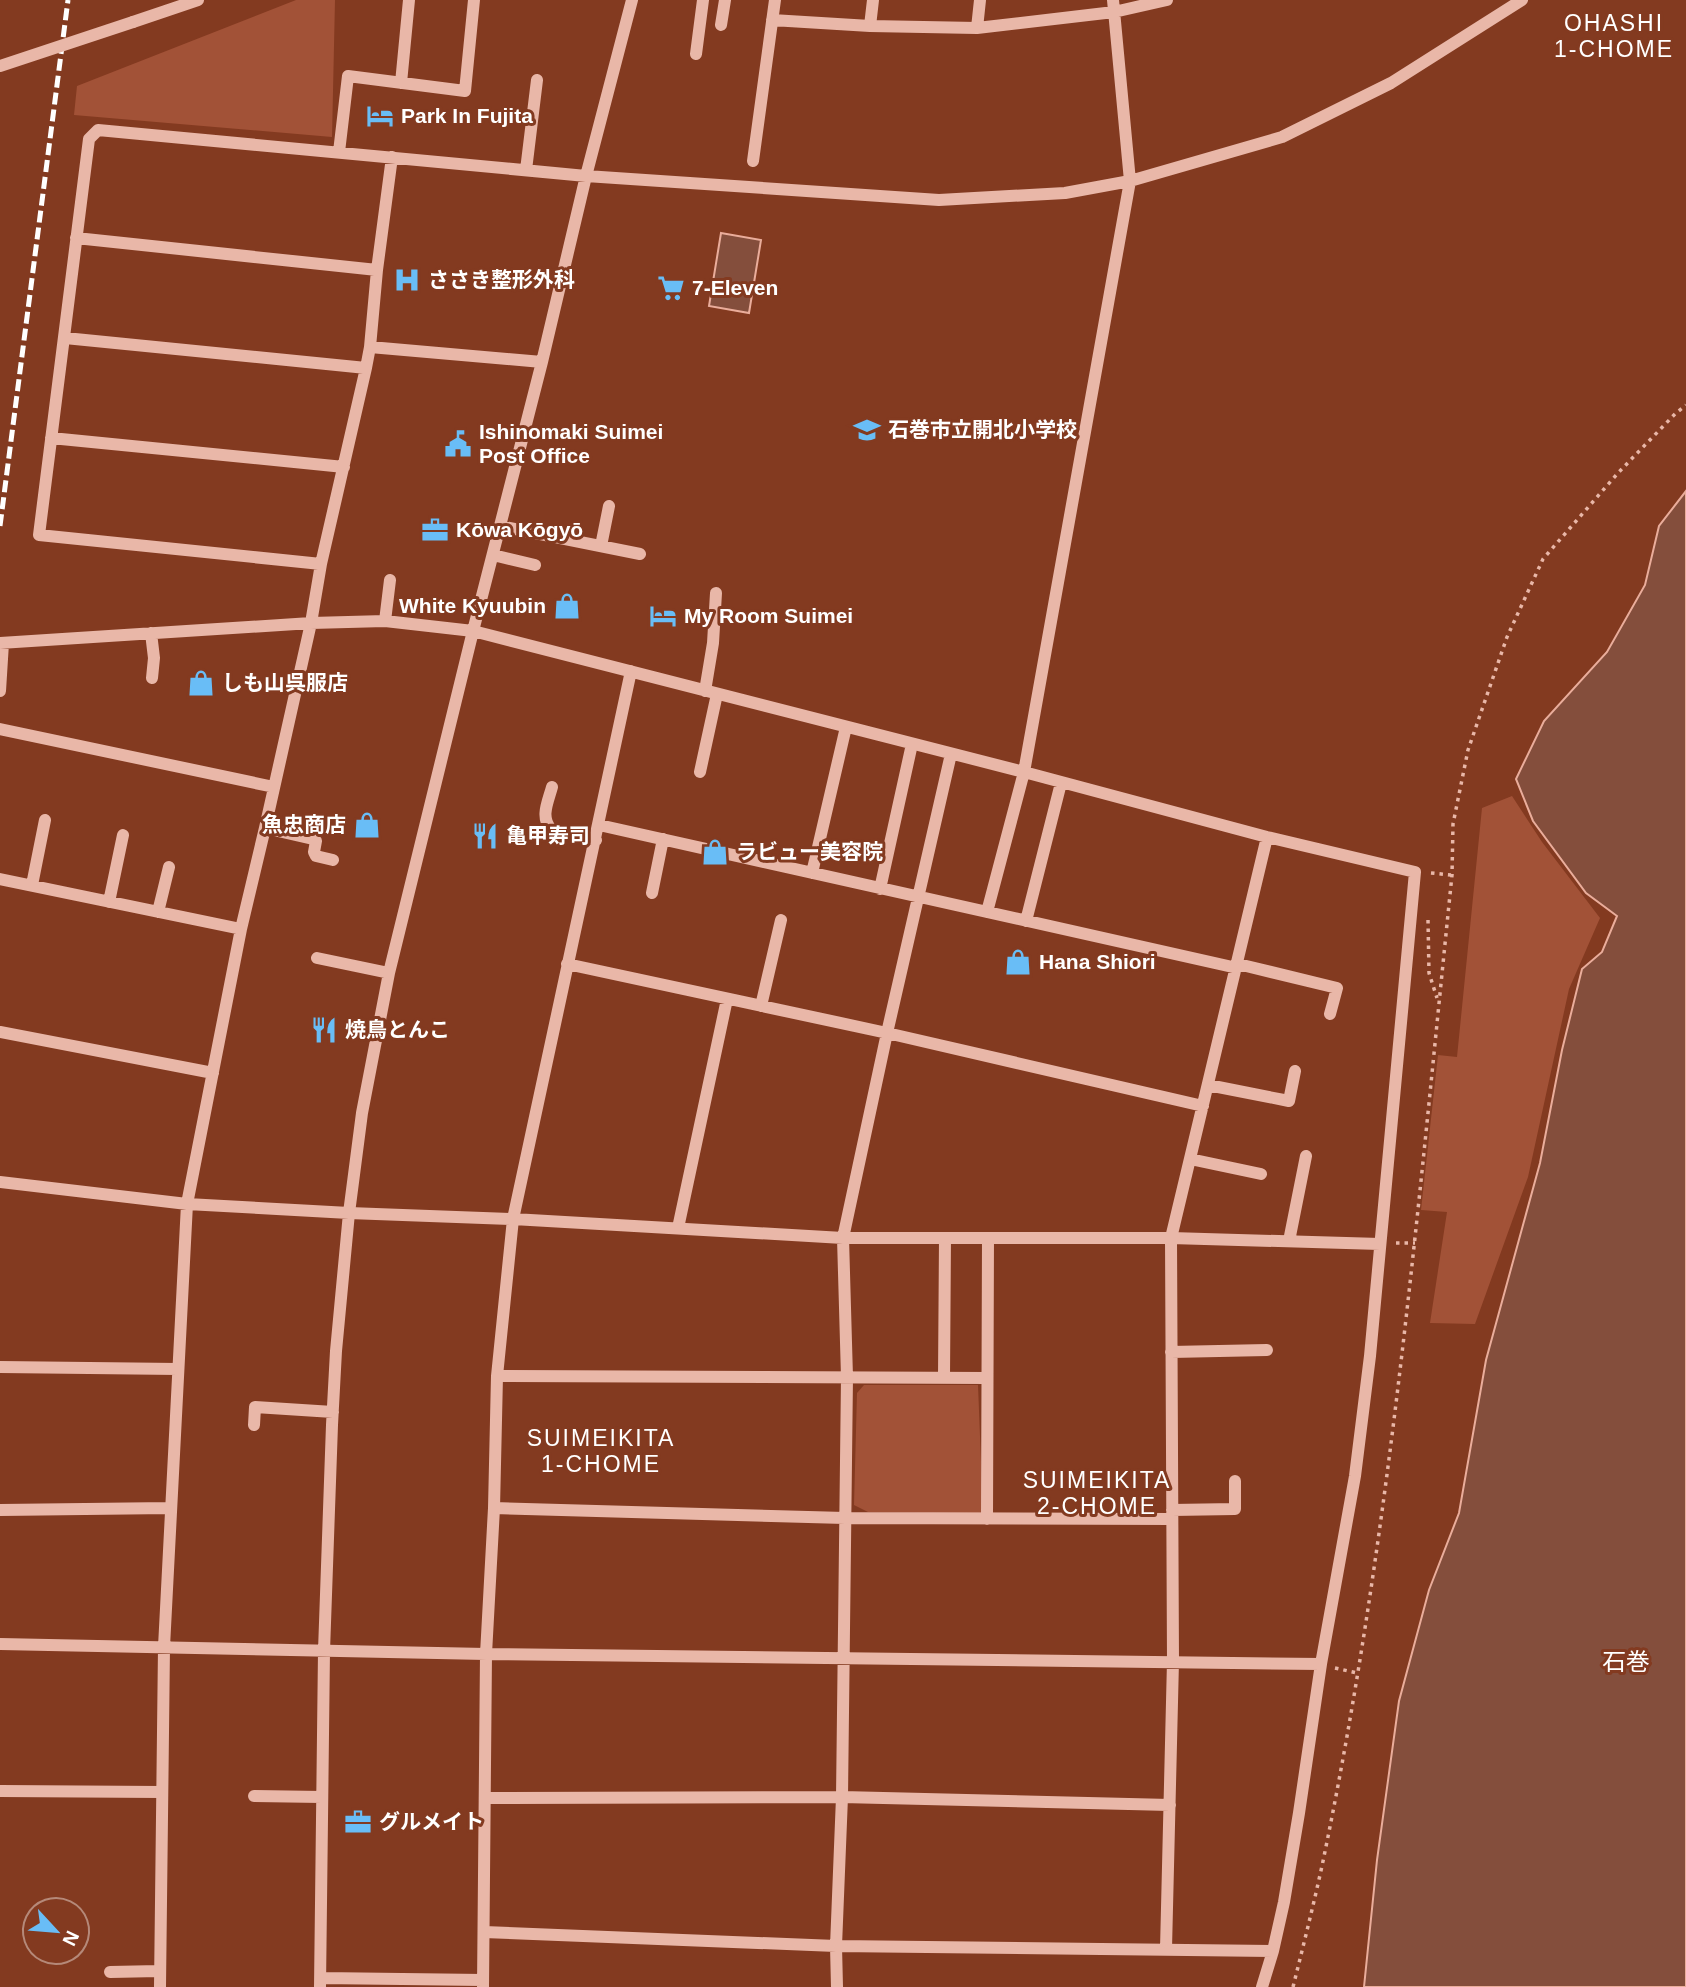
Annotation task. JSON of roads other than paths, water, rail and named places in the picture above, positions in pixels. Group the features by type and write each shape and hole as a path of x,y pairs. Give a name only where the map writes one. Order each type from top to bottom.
{"street":[{"path":"0,66 198,0"},
{"path":"401,83 409,0"},
{"path":"339,152 348,76 465,91 474,0"},
{"path":"631,671 513,1219 497,1376 494,1508 486,1654 483,1984 321,1982 324,1651 333,1412 349,1213 362,1113 389,973 632,0"},
{"path":"696,54 703,0"},
{"path":"721,25 725,0"},
{"path":"753,161 775,0"},
{"path":"870,26 873,0"},
{"path":"977,28 980,0"},
{"path":"772,20 870,26 977,28 1167,0"},
{"path":"321,564 39,535 89,139 98,130 586,176 939,200 1065,193 1130,181 1282,136 1391,83 1522,0"},
{"path":"987,912 1024,772 1130,181 1113,6"},
{"path":"526,170 537,80"},
{"path":"160,1987 164,1647 187,1204 241,929 366,368 392,157"},
{"path":"76,238 377,270"},
{"path":"65,338 366,368"},
{"path":"370,347 542,362"},
{"path":"51,438 344,467"},
{"path":"601,546 609,506"},
{"path":"500,526 640,554"},
{"path":"493,555 535,565"},
{"path":"385,621 390,580"},
{"path":"700,772 711,692 716,593"},
{"path":"0,691 2,643 311,623 385,621 473,631 1415,873 1370,1356 1355,1476 1321,1664 1284,1902 1262,1987"},
{"path":"151,634 154,658 152,678"},
{"path":"812,873 846,727"},
{"path":"0,729 274,787"},
{"path":"880,889 912,744"},
{"path":"836,1987 842,1797 847,1377 843,1238 951,754"},
{"path":"1026,921 1061,783"},
{"path":"552,787 545,817 551,830 596,840"},
{"path":"32,886 45,820"},
{"path":"599,825 919,898 1337,988 1331,1014"},
{"path":"265,828 313,839 316,841 316,856 333,860"},
{"path":"109,902 123,835"},
{"path":"1166,1949 1173,1661 1171,1238 1267,837"},
{"path":"652,893 663,839"},
{"path":"158,912 169,867"},
{"path":"0,879 241,929"},
{"path":"761,1006 781,920"},
{"path":"317,958 389,973"},
{"path":"568,964 887,1033 1203,1106"},
{"path":"678,1228 727,999"},
{"path":"0,1032 213,1073"},
{"path":"1209,1085 1289,1101 1295,1071"},
{"path":"1289,1241 1306,1156"},
{"path":"1190,1158 1261,1174"},
{"path":"0,1182 187,1204 843,1238 1171,1238 1380,1244"},
{"path":"944,1378 945,1238"},
{"path":"987,1519 988,1238"},
{"path":"1171,1352 1268,1350"},
{"path":"0,1367 178,1369"},
{"path":"497,1376 987,1378"},
{"path":"254,1425 255,1407 333,1412"},
{"path":"494,1508 845,1518 987,1519 1172,1514 1235,1509 1235,1481"},
{"path":"0,1510 170,1508"},
{"path":"0,1644 486,1654 1321,1664"},
{"path":"0,1791 162,1792"},
{"path":"254,1797 323,1797"},
{"path":"485,1798 842,1797 1170,1805"},
{"path":"484,1932 836,1946 1273,1951"},
{"path":"110,1972 159,1971"}],"railway":[{"path":"0,526 68,0"}],"place":[{"name":"Park In Fujita","path":"380,116"},
{"name":"ささき整形外科","path":"407,280"},
{"name":"7-Eleven","path":"671,288"},
{"name":"石巻市立開北小学校","path":"867,430"},
{"name":"Ishinomaki Suimei Post Office","path":"458,444"},
{"name":"Kōwa Kōgyō","path":"435,530"},
{"name":"White Kyuubin","path":"567,606"},
{"name":"My Room Suimei","path":"663,616"},
{"name":"しも山呉服店","path":"201,683"},
{"name":"魚忠商店","path":"367,825"},
{"name":"亀甲寿司","path":"485,836"},
{"name":"ラビュー美容院","path":"715,852"},
{"name":"Hana Shiori","path":"1018,962"},
{"name":"焼鳥とんこ","path":"324,1030"},
{"name":"グルメイト","path":"358,1822"}],"district":[{"name":"OHASHI 1-CHOME","path":"1614,36"},
{"name":"SUIMEIKITA 1-CHOME","path":"601,1451"},
{"name":"SUIMEIKITA 2-CHOME","path":"1097,1493"},
{"name":"石巻","path":"1626,1662"}]}
